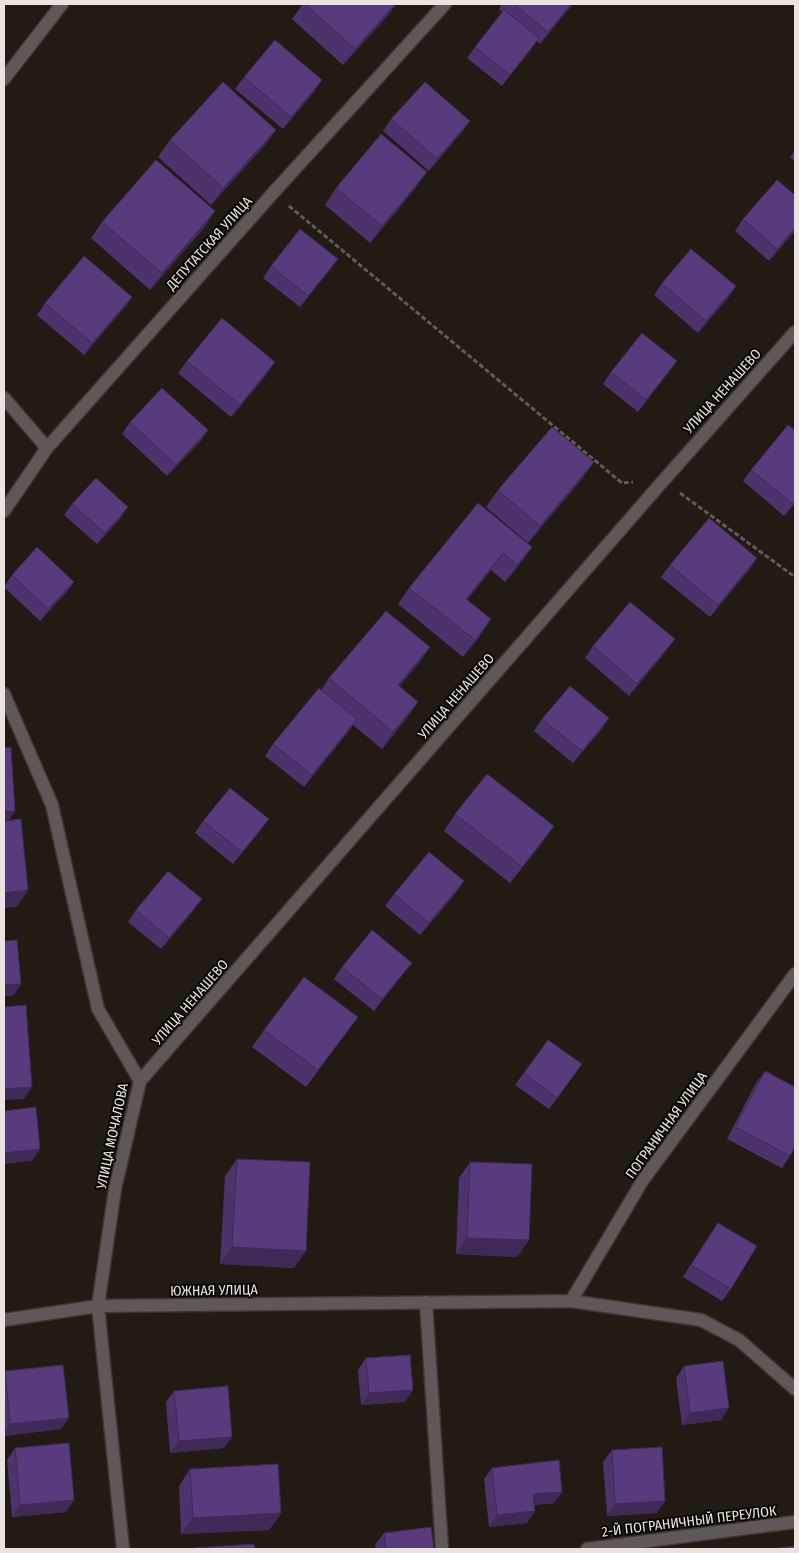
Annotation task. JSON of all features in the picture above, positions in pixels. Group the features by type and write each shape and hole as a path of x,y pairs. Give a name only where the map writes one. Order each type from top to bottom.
{"street":[{"path":"4,80 62,4"},
{"name":"ДЕПУТАТСКАЯ УЛИЦА","path":"4,510 47,448 273,193 445,4"},
{"name":"УЛИЦА НЕНАШЕВО","path":"140,1081 795,332"},
{"path":"4,398 47,448"},
{"name":"УЛИЦА МОЧАЛОВА","path":"4,694 52,805 98,1009 140,1081 115,1189 98,1306 123,1549"},
{"name":"ПОГРАНИЧНАЯ УЛИЦА","path":"571,1301 643,1180 795,974"},
{"name":"ЮЖНАЯ УЛИЦА","path":"4,1320 98,1306 571,1301 701,1320 739,1340 795,1389"},
{"path":"426,1302 442,1549"},
{"name":"2-Й ПОГРАНИЧНЫЙ ПЕРЕУЛОК","path":"587,1549 795,1522"}],"path":[{"path":"273,193 622,483 663,481 795,577"}],"building":[{"path":"305,4 395,4 355,49"},
{"path":"514,4 571,4 548,32"},
{"path":"504,10 539,38 510,75 475,47"},
{"path":"275,40 322,80 291,117 244,77"},
{"path":"223,82 276,130 223,188 170,140"},
{"path":"425,82 470,121 437,159 391,119"},
{"path":"381,134 427,172 382,226 336,188"},
{"path":"156,160 215,211 162,273 102,222"},
{"path":"777,180 795,195 795,228 777,249 743,219"},
{"path":"300,229 338,259 308,296 271,266"},
{"path":"691,249 736,286 706,321 662,283"},
{"path":"84,256 132,297 92,343 45,303"},
{"path":"222,318 275,362 240,405 187,361"},
{"path":"642,333 677,361 646,400 611,372"},
{"path":"162,388 208,430 176,465 130,422"},
{"path":"788,425 795,430 795,501 793,504 751,470"},
{"path":"552,427 594,462 540,526 498,490"},
{"path":"96,478 128,507 105,533 72,504"},
{"path":"478,503 532,547 517,565 503,553 466,599 491,619 475,640 409,588"},
{"path":"709,518 757,558 718,605 670,565"},
{"path":"37,547 74,582 48,609 12,575"},
{"path":"630,602 675,639 637,684 593,646"},
{"path":"386,611 430,647 398,685 418,702 393,732 329,678"},
{"path":"570,686 609,718 582,751 542,719"},
{"path":"319,688 357,719 312,775 273,744"},
{"path":"11,747 15,811 4,812 4,748"},
{"path":"487,774 554,826 522,867 455,814"},
{"path":"230,788 269,819 242,852 203,821"},
{"path":"21,819 28,890 4,893 4,821"},
{"path":"429,852 464,881 429,923 394,894"},
{"path":"168,871 202,899 169,938 136,910"},
{"path":"372,930 412,963 382,999 342,967"},
{"path":"17,940 21,984 4,985 4,941"},
{"path":"304,977 358,1017 318,1070 264,1030"},
{"path":"26,1005 32,1087 4,1089 4,1007"},
{"path":"548,1040 582,1064 557,1098 524,1073"},
{"path":"765,1071 795,1087 795,1146 790,1156 735,1127"},
{"path":"36,1107 40,1149 4,1153 4,1111"},
{"path":"237,1159 310,1162 306,1251 232,1247"},
{"path":"470,1162 532,1164 529,1240 467,1238"},
{"path":"718,1223 757,1246 731,1289 691,1265"},
{"path":"410,1355 413,1390 369,1393 366,1358"},
{"path":"723,1361 729,1408 690,1413 684,1366"},
{"path":"63,1365 69,1418 10,1424 5,1371"},
{"path":"228,1386 232,1437 179,1441 174,1391"},
{"path":"69,1443 74,1500 20,1505 15,1448"},
{"path":"662,1447 665,1501 615,1504 612,1450"},
{"path":"559,1460 562,1492 533,1494 535,1511 497,1515 492,1468"},
{"path":"278,1464 281,1513 193,1518 190,1469"},
{"path":"431,1527 434,1549 386,1549 384,1533"},
{"path":"254,1544 255,1549 194,1549 194,1548"},
{"path":"795,1546 795,1549 777,1549 777,1548"}]}
